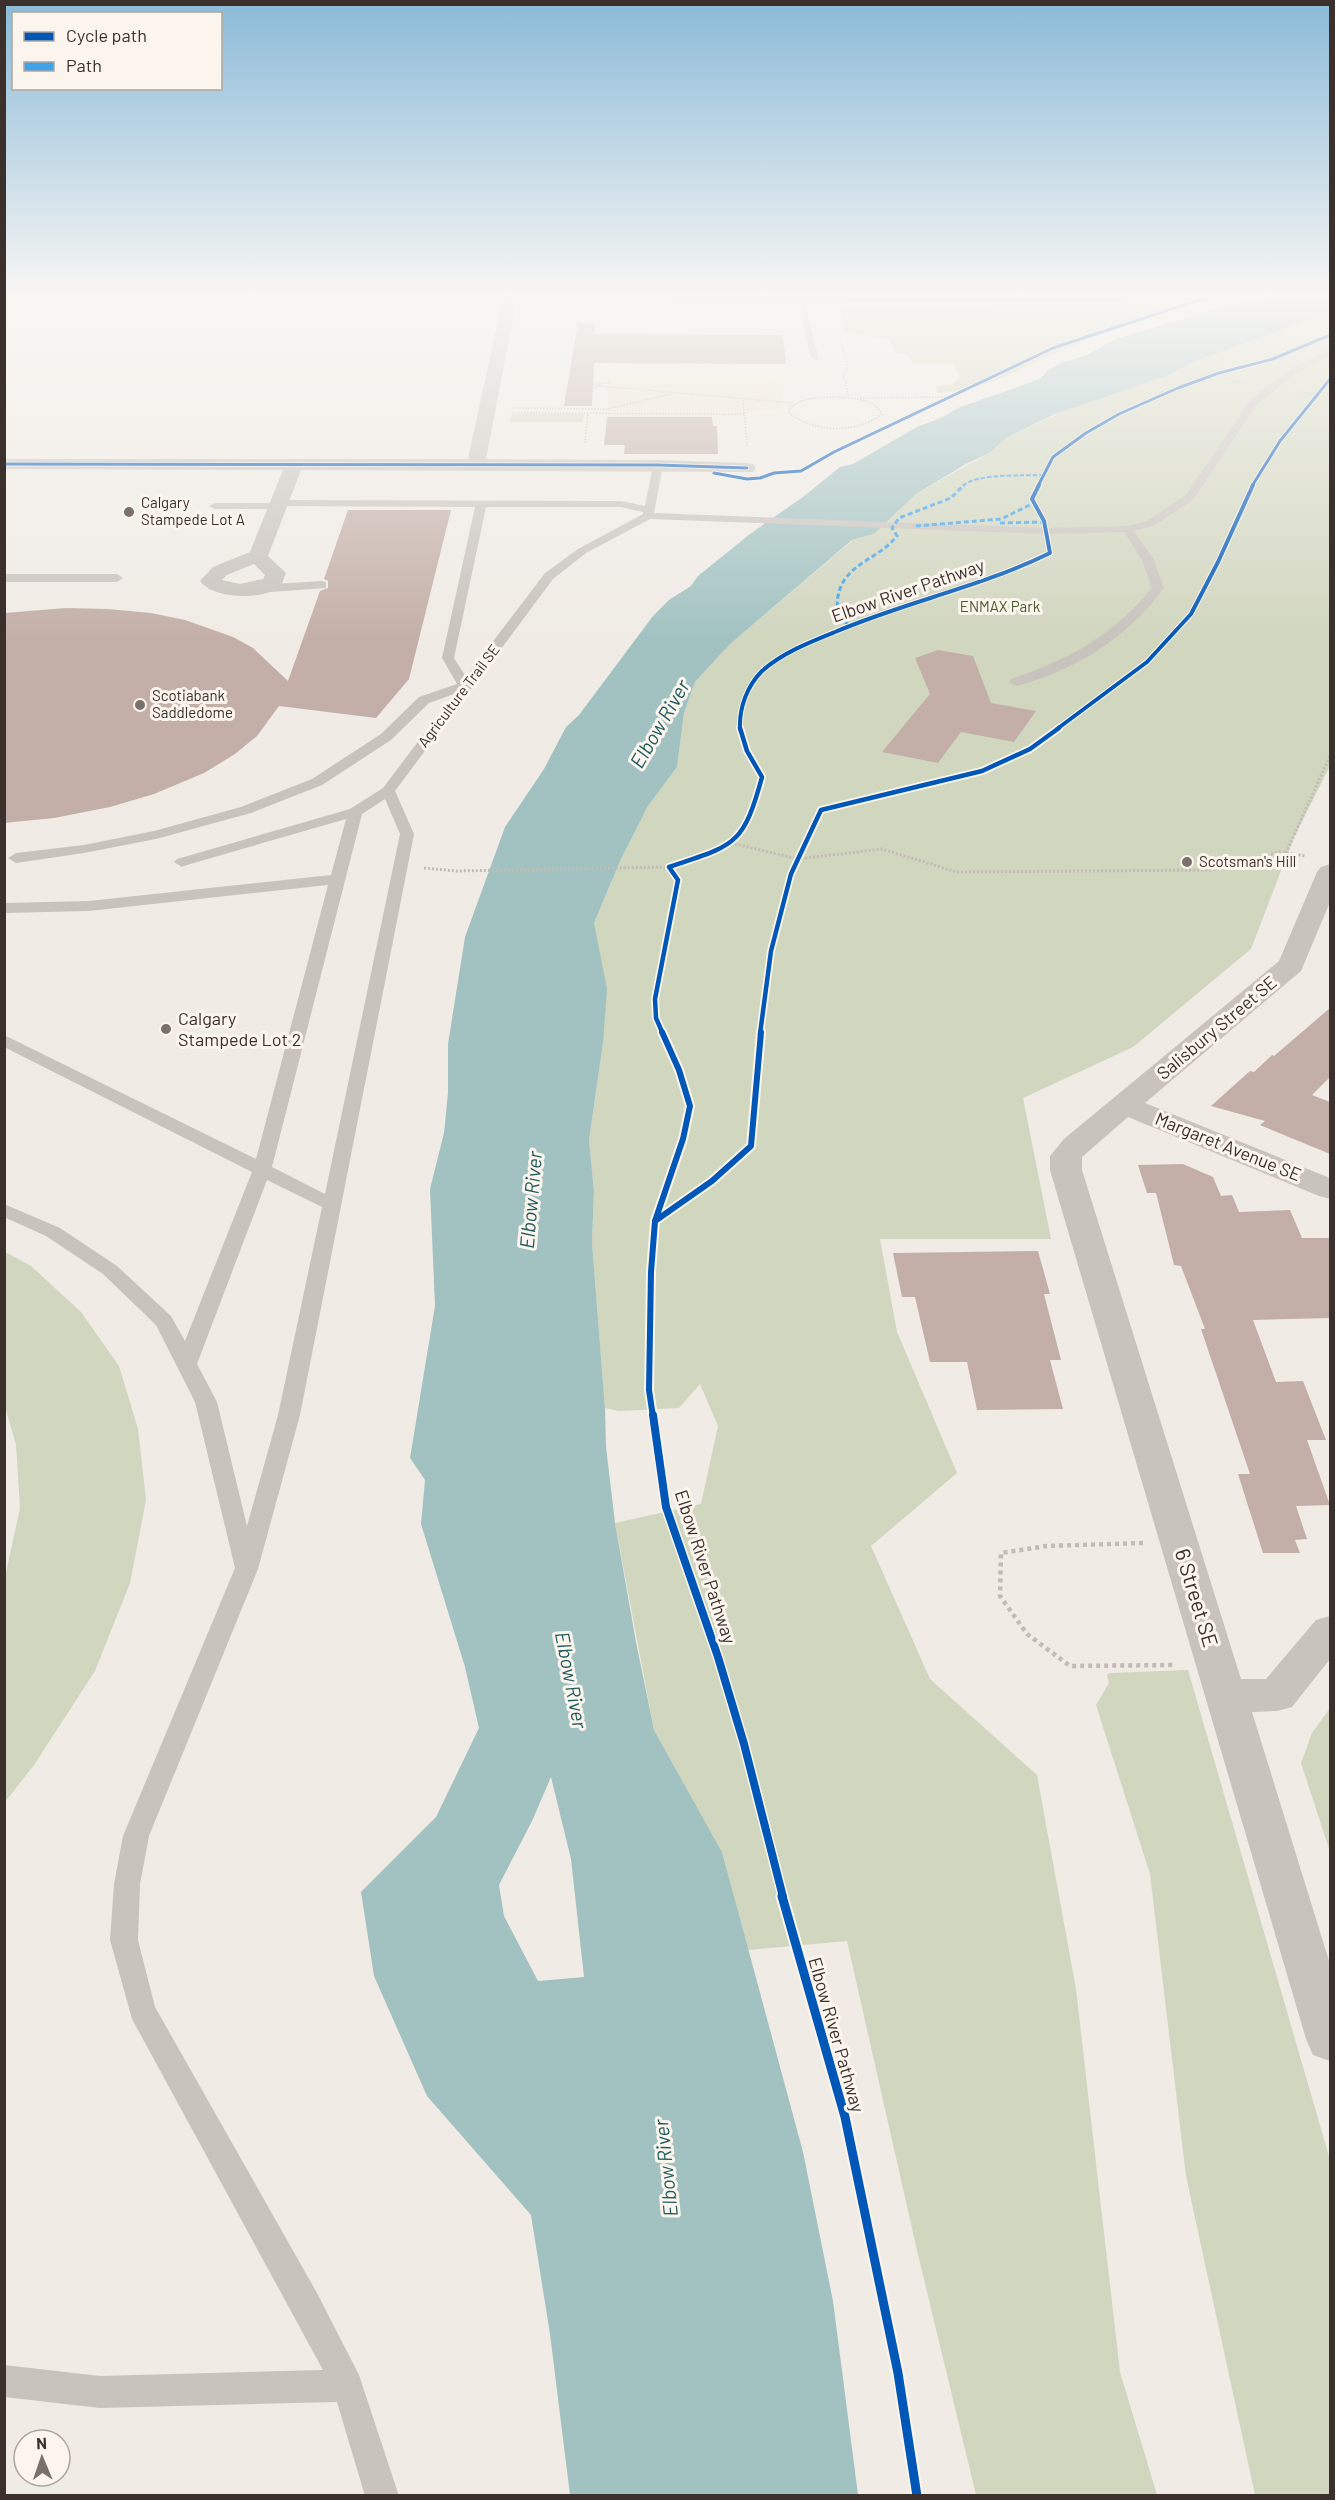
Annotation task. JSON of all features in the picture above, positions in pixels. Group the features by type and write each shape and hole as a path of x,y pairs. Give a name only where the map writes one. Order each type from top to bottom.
{"street":[{"path":"476,465 487,410"},
{"path":"4,464 658,465 747,468"},
{"path":"258,556 265,566 276,573 272,583 256,589 237,591 219,588 210,581 220,571 258,556 294,465"},
{"name":"Salisbury Street SE","path":"1066,1156 1291,965 1320,864"},
{"name":"Margaret Avenue SE","path":"1124,1105 1330,1189"},
{"name":"6 Street SE","path":"1066,1156 1066,1170 1330,2039"},
{"path":"1226,1696 1277,1695 1330,1631"}],"lane":[{"path":"217,503 621,504 649,513 718,520 1046,531 1127,529 1151,523 1188,498 1248,410"},
{"path":"649,513 658,465"},
{"path":"16,858 84,849 156,835 246,810 317,782 386,737 424,700 465,686 448,658 482,503"},
{"name":"Agriculture Trail SE","path":"182,862 355,812 388,791 549,576 582,551 649,513"},
{"path":"1016,682 1055,669 1108,640 1138,614 1158,588 1148,560 1127,529"},
{"path":"256,589 323,582 276,573"},
{"path":"4,578 117,578"},
{"path":"382,2496 348,2386 306,2304 142,2010 124,1940 127,1884 136,1836 246,1569 289,1415 407,834 388,791"},
{"path":"186,1364 262,1170 355,812"},
{"path":"4,909 89,906 337,879"},
{"path":"4,1040 332,1205"},
{"path":"4,1210 53,1232 110,1269 164,1321 206,1402 246,1569"},
{"path":"4,2381 100,2392 348,2386"}],"path":[{"path":"607,410 607,414"},
{"path":"744,410 747,468"},
{"path":"789,410 792,417 800,422 826,427 842,427 870,423 882,414 880,410"},
{"path":"505,413 744,414"},
{"path":"584,445 588,413"},
{"path":"1286,853 1330,756"},
{"path":"722,847 731,843 737,835"},
{"path":"731,843 798,859 882,849 957,872 1199,871 1280,852 1320,864"},
{"path":"794,866 802,849"},
{"path":"456,871 669,867 677,864"},
{"path":"669,867 673,873"},
{"path":"1179,1542 1047,1546 1001,1553 1000,1596 1027,1634 1070,1666 1185,1664"}],"green space":[{"name":"ENMAX Park","path":"1067,410 1330,410 1330,766 1294,837 1251,949 1133,1047 1023,1098 1051,1239 880,1239 897,1332 957,1473 871,1546 930,1679 1037,1775 1076,1989 1120,2372 1157,2495 976,2495 916,2246 847,1941 748,1950 722,1852 654,1730 615,1523 701,1504 718,1426 700,1384 679,1408 619,1411 605,1408 592,1243 594,1191 589,1140 603,1043 594,923 621,859 648,806 677,767 684,713 695,682 729,645 853,540 874,534 916,494 991,452 1006,438"},
{"path":"512,414 584,414 583,422 510,422"},
{"path":"5,1252 31,1266 81,1312 119,1366 138,1429 146,1500 130,1583 95,1671 34,1765 5,1802 4,1582 20,1508 16,1445 5,1406"},
{"path":"1188,1670 1330,2160 1330,2495 1255,2495 1186,2176 1150,1874 1096,1705 1109,1683 1107,1675 1110,1673"},
{"path":"1330,1708 1330,1852 1301,1763 1312,1733"}],"shaded area":[{"path":"607,410 759,410 759,411"}],"water":[{"name":"Elbow River","path":"955,410 1068,410 1006,438 991,452 916,494 874,534 852,540 729,645 695,682 684,713 677,767 648,806 621,859 594,923 607,989 603,1043 589,1140 594,1191 592,1243 606,1447 615,1523 654,1730 722,1852 803,2152 833,2301 858,2495 570,2495 550,2334 531,2215 427,2096 374,1976 361,1892 436,1817 479,1728 465,1667 421,1524 425,1480 410,1458 435,1306 430,1189 444,1133 448,1093 448,1044 465,937 505,827 544,769 566,727 579,715 653,616 669,600 691,586 698,576 750,534 803,497 840,467 853,464 917,427","holes":["551,1777 571,1859 584,1977 538,1981 504,1916 499,1885 532,1821"]}],"building":[{"path":"607,417 712,417 713,426 717,426 718,454 624,454 625,445 604,445"},
{"name":"Scotiabank Saddledome","path":"348,510 451,510 409,679 376,718 279,706 257,736 235,754 204,773 154,794 110,807 54,818 4,823 4,613 66,608 108,609 151,613 185,620 233,637 253,648 288,681 320,591 328,588 328,581 324,579"},
{"path":"938,650 973,656 991,703 1036,711 1014,742 961,732 938,763 882,752 930,694 915,658"},
{"path":"1330,1008 1330,1077 1312,1095 1330,1102 1330,1154 1260,1125 1265,1121 1211,1106 1250,1071 1254,1072"},
{"path":"1183,1164 1213,1177 1221,1196 1232,1195 1239,1212 1290,1210 1302,1238 1330,1238 1330,1318 1253,1320 1276,1382 1303,1381 1326,1440 1307,1440 1330,1505 1296,1506 1307,1539 1295,1540 1300,1553 1263,1553 1238,1474 1250,1474 1201,1329 1205,1329 1181,1266 1174,1265 1156,1193 1147,1193 1138,1165"},
{"path":"1038,1251 1050,1294 1044,1294 1061,1360 1050,1360 1063,1409 977,1410 967,1362 930,1362 915,1297 902,1297 893,1253"}],"marked path":[{"path":"849,625 838,617 837,610 844,583 856,566 893,541 897,536 892,528 899,518 951,498 966,483 984,478 1043,475"},
{"path":"916,526 1001,519 1034,503"},
{"path":"1000,523 1045,522"}],"cycle path":[{"path":"714,473 747,479 760,478 774,473 801,471 834,452 923,410"},
{"name":"Elbow River Pathway","path":"917,2496 898,2373 845,2117 791,1930 744,1744 718,1657 666,1507 649,1390 651,1272 655,1221 683,1139 690,1106 679,1070 656,1018 655,999 678,880 669,867 731,844 747,822 762,777 741,735 741,716 748,688 763,671 786,654 816,639 990,579 1050,553 1044,521 1032,499 1053,457 1086,433 1129,410"},
{"path":"655,1221 712,1181 751,1146 758,1053 771,951 791,874 821,810 982,771 1030,749 1147,662 1191,614 1218,562 1253,484 1280,441 1304,410"},
{"path":"4,464 658,465 747,468"}],"place":[{"name":"Calgary Stampede Lot A","path":"129,512"},
{"name":"Scotiabank Saddledome","path":"140,705"},
{"name":"Scotsman's Hill","path":"1187,862"},
{"name":"Calgary Stampede Lot 2","path":"166,1029"}]}
